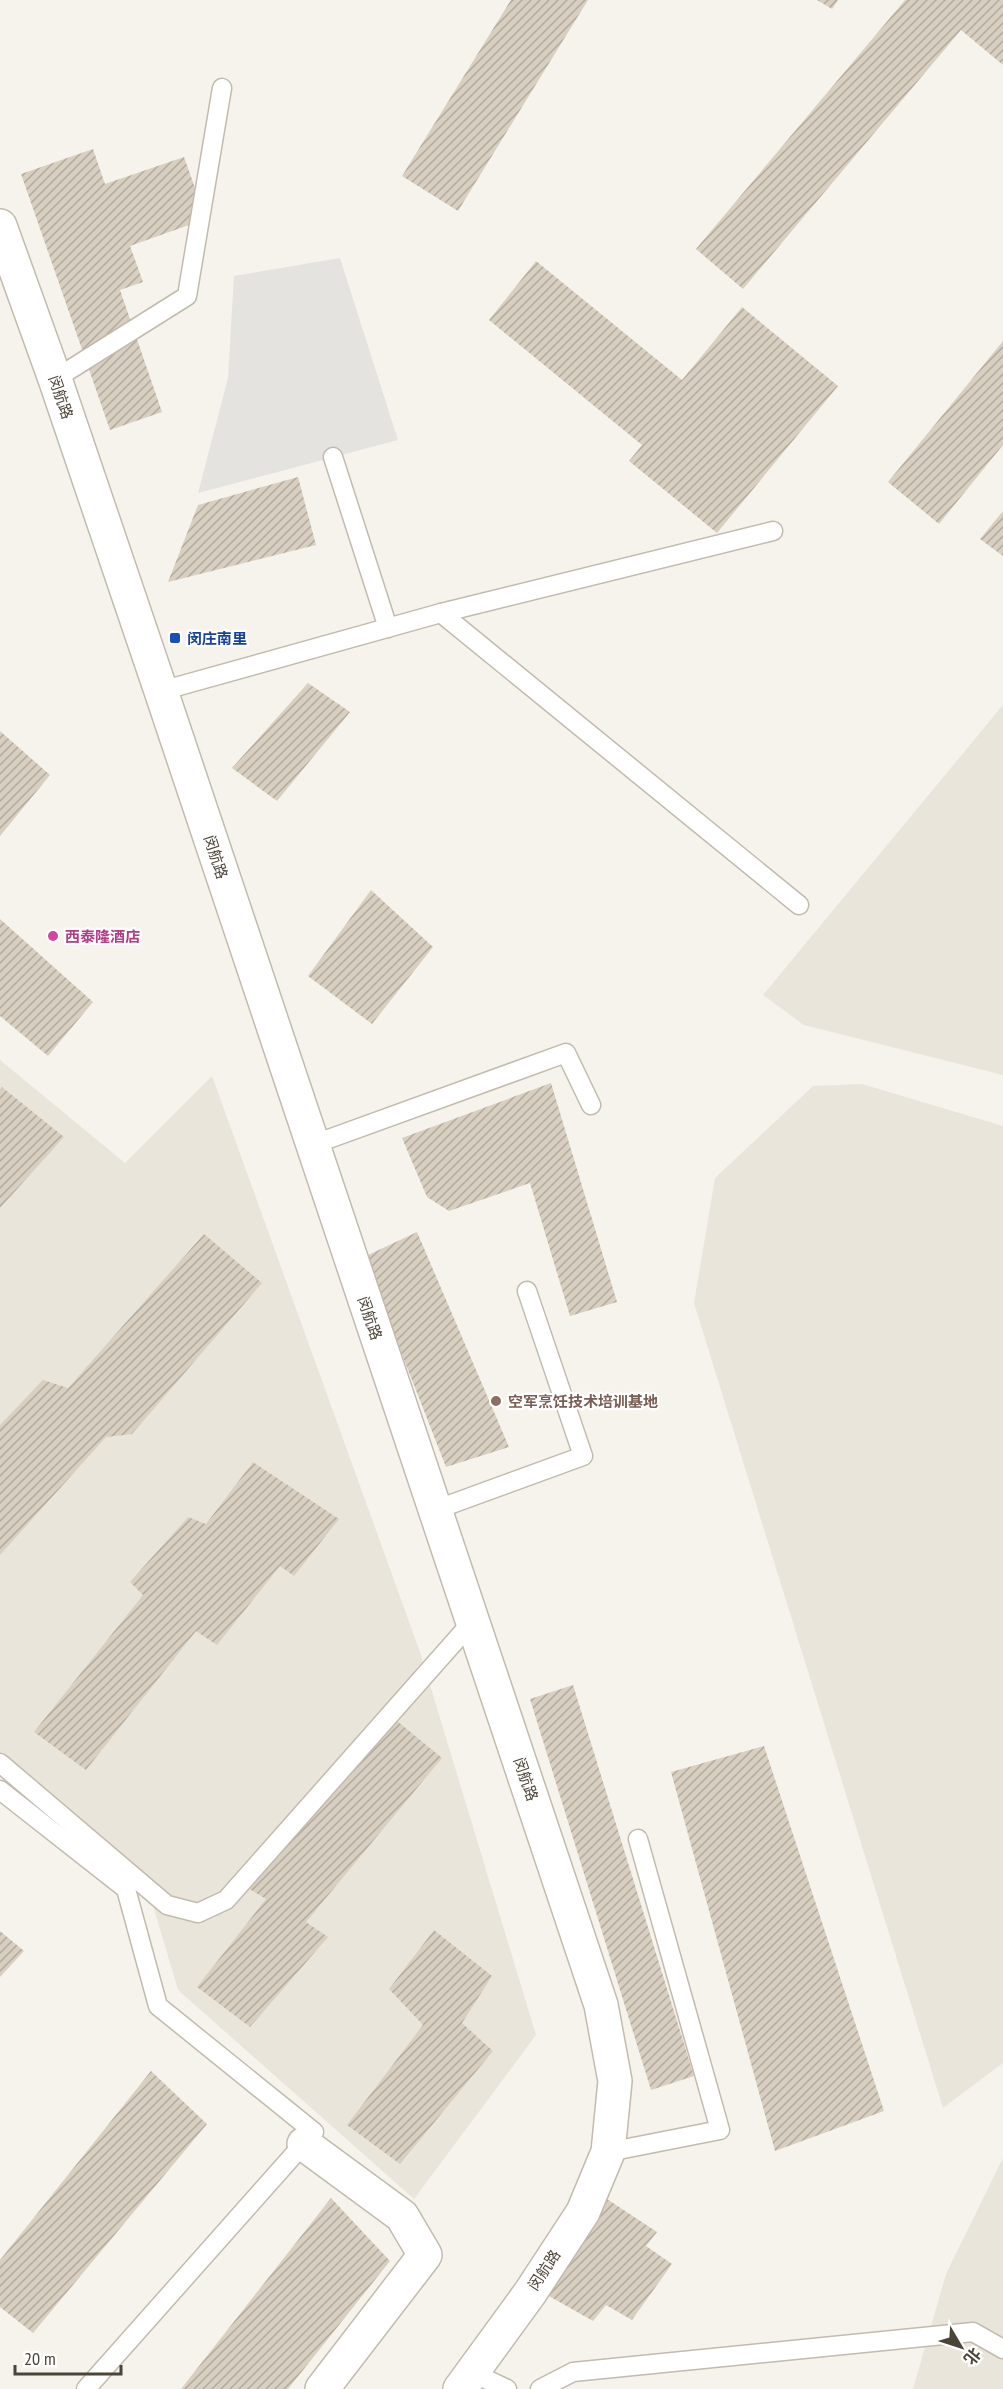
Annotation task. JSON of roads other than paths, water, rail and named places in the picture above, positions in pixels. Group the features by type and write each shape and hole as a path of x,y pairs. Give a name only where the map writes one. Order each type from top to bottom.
{"street":[{"name":"闵航路","path":"0,226 55,379 161,691 601,2005 615,2081 608,2152 582,2212 530,2293 466,2381"},
{"path":"304,2144 402,2216 425,2255 322,2389"}],"lane":[{"path":"55,379 187,296 222,88"},
{"path":"333,457 388,628"},
{"path":"161,691 441,613 773,531"},
{"path":"441,613 799,905"},
{"path":"312,1145 566,1053 591,1105"},
{"path":"435,1510 582,1456 527,1292"},
{"path":"0,1763 167,1905 198,1913 226,1900 472,1622"},
{"path":"0,1790 126,1889 158,2006 314,2132 86,2389"},
{"path":"608,2152 720,2130 638,1839"},
{"path":"540,2389 573,2372 973,2332 1003,2349"},
{"path":"466,2381 507,2389"}],"place":[{"name":"闵庄南里","path":"175,638"},
{"name":"西泰隆酒店","path":"53,936"},
{"name":"空军烹饪技术培训基地","path":"496,1401"}]}
